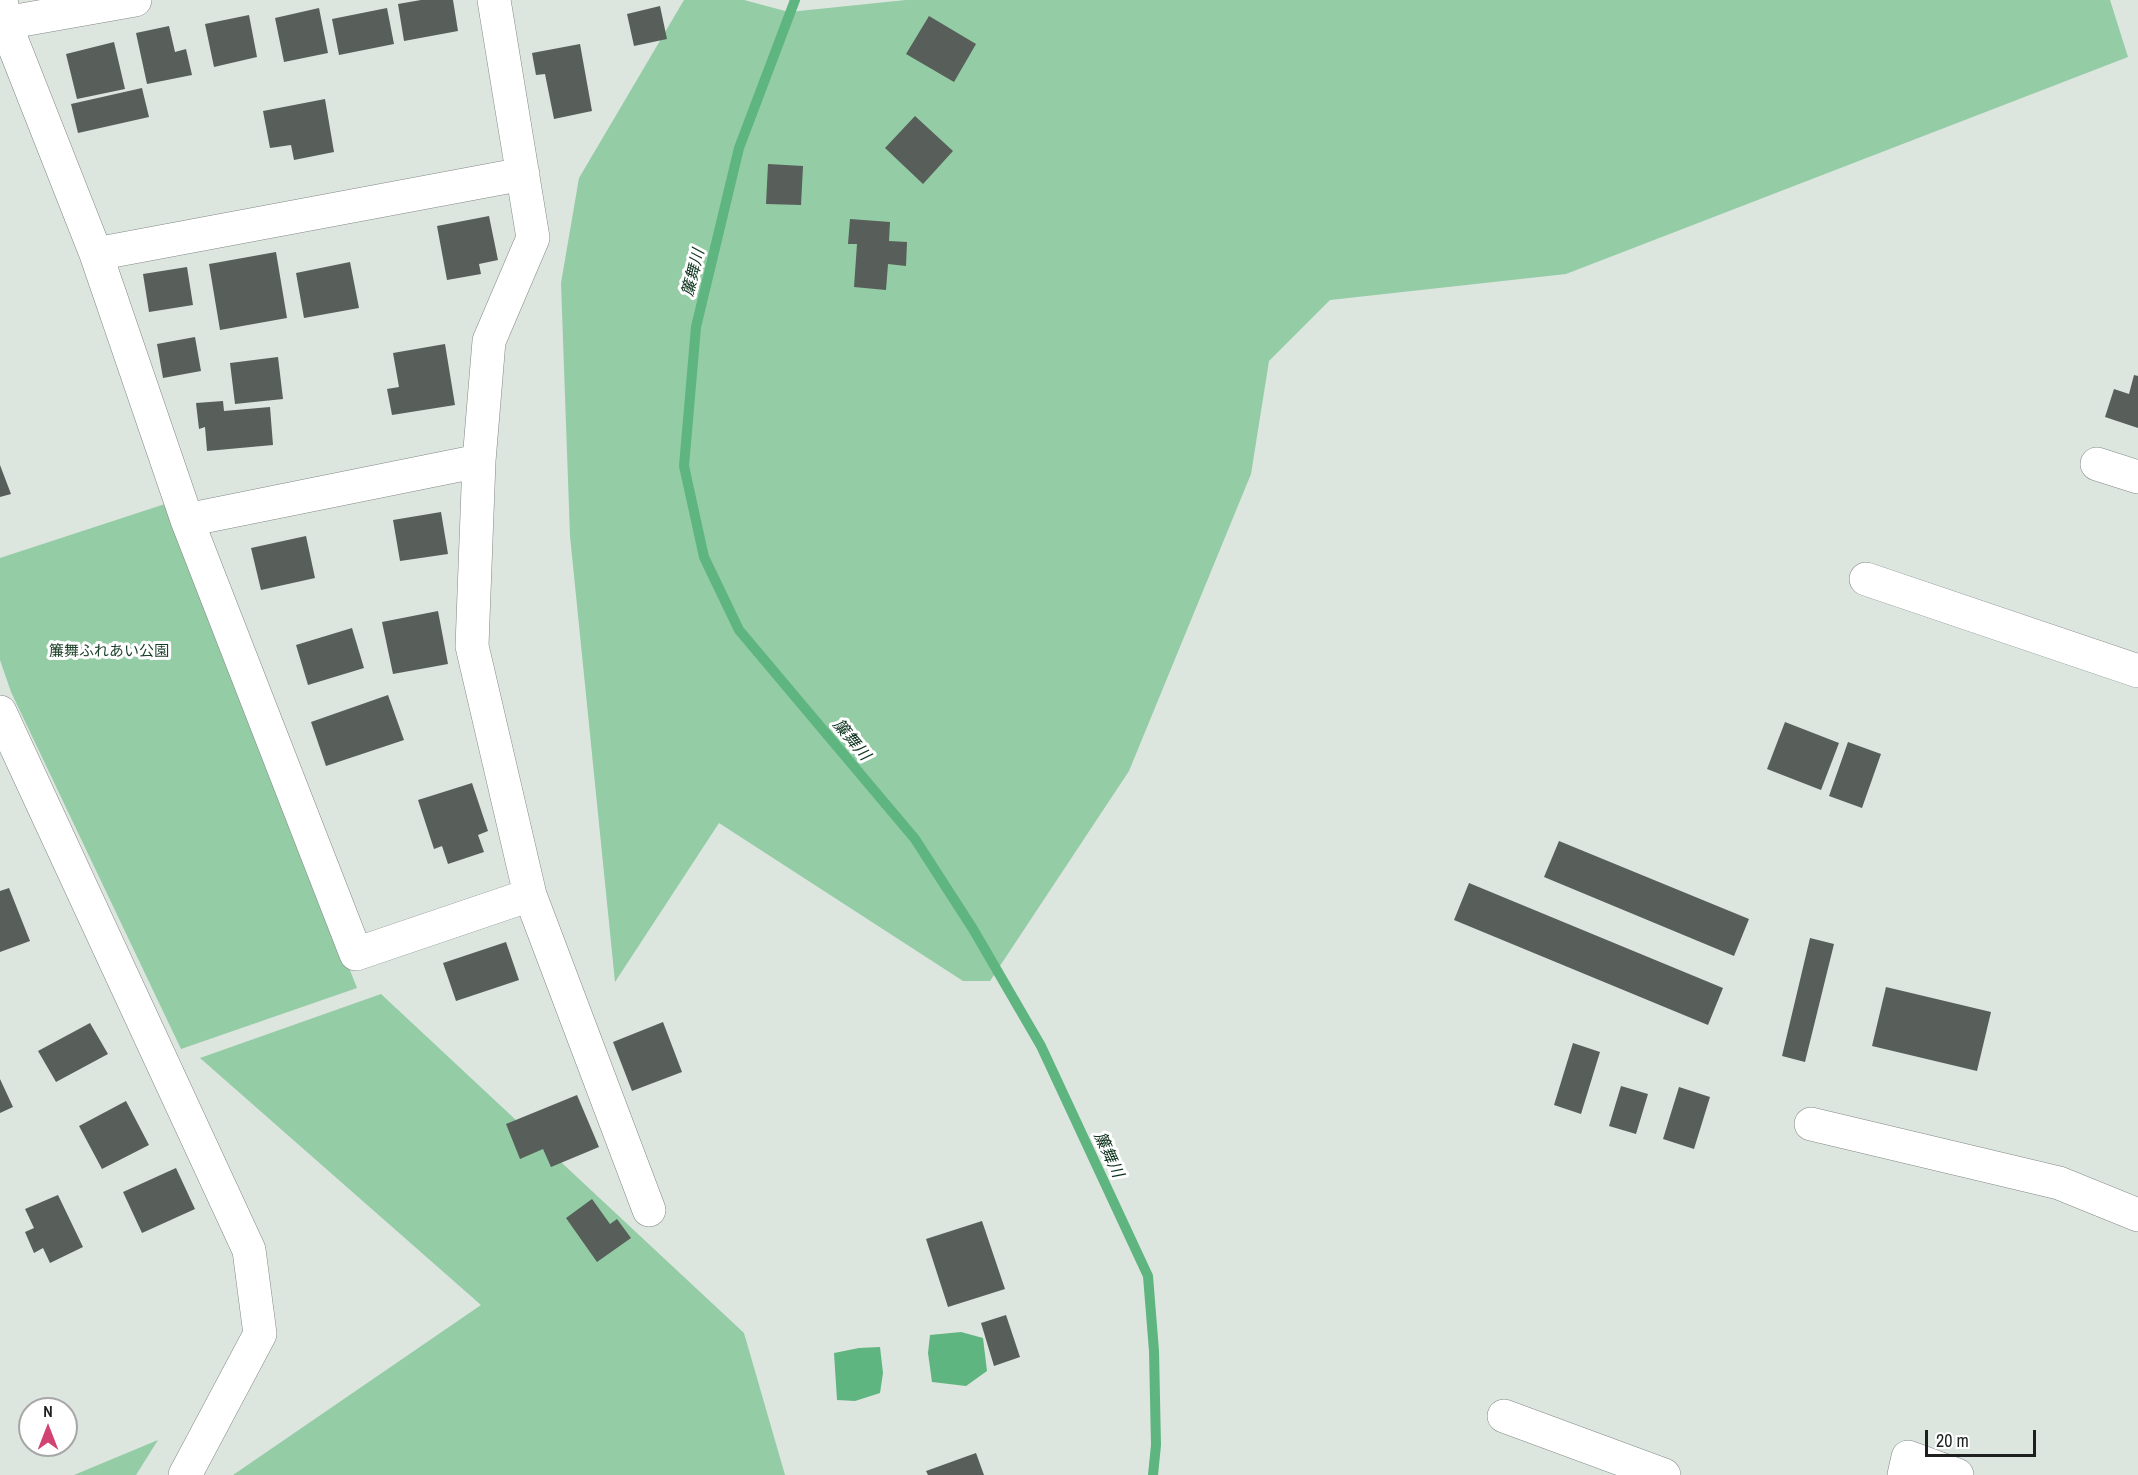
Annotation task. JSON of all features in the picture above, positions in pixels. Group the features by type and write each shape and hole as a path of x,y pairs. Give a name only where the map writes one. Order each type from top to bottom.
{"street":[{"path":"135,0 3,12 96,254 187,520 356,954 530,895"},
{"path":"494,0 533,238 489,340 479,461 472,646 530,895 649,1210"},
{"path":"96,254 523,174"},
{"path":"187,520 479,461"},
{"path":"2097,464 2138,477"},
{"path":"1866,579 2138,671"},
{"path":"0,712 249,1250 260,1334 185,1475"},
{"path":"1811,1124 2059,1183 2138,1215"},
{"path":"1504,1416 1664,1475"},
{"path":"1904,1475 1908,1457 1957,1475"}],"green space":[{"path":"684,0 744,0 789,12 906,0 2110,0 2128,57 1566,274 1330,300 1269,361 1251,474 1129,771 990,981 963,981 719,823 615,982 570,536 561,283 579,178"},
{"name":"簾舞ふれあい公園","path":"165,504 357,988 181,1049 11,692 0,660 0,558"},
{"path":"381,994 744,1333 785,1475 233,1475 481,1305 200,1058"},
{"path":"158,1440 136,1475 74,1475"}],"shaded area":[{"path":"961,1332 983,1338 987,1371 966,1386 932,1382 928,1353 930,1335"},
{"path":"880,1347 883,1373 880,1393 855,1401 837,1400 834,1353"}],"building":[{"path":"421,0 453,0 458,31 404,41 398,4"},
{"path":"660,6 667,39 634,46 627,14"},
{"path":"319,8 328,53 284,62 275,18"},
{"path":"387,8 394,44 339,55 332,19"},
{"path":"249,15 257,57 214,67 205,24"},
{"path":"929,16 976,44 954,82 906,54"},
{"path":"169,26 175,52 186,49 192,75 147,84 136,33"},
{"path":"114,42 125,89 77,99 66,54"},
{"path":"580,44 592,111 554,119 545,74 536,75 532,53"},
{"path":"142,88 149,117 78,133 71,104"},
{"path":"325,99 334,152 294,160 291,145 270,148 263,111"},
{"path":"915,116 953,151 923,184 885,148"},
{"path":"768,164 803,166 801,205 766,204"},
{"path":"489,216 498,260 479,264 481,274 447,280 437,226"},
{"path":"850,219 890,222 889,241 907,242 906,266 888,264 886,290 854,287 857,244 848,244"},
{"path":"276,252 287,318 220,330 209,264"},
{"path":"350,262 359,308 304,318 296,273"},
{"path":"187,267 193,305 149,312 143,274"},
{"path":"195,337 201,371 163,378 157,344"},
{"path":"445,344 455,405 392,415 387,389 399,387 393,353"},
{"path":"278,357 283,399 235,404 230,363"},
{"path":"2134,375 2138,376 2138,428 2105,417 2114,389 2129,394"},
{"path":"223,401 224,411 270,407 273,445 207,451 205,427 199,429 196,403"},
{"path":"0,465 11,494 0,497"},
{"path":"441,512 448,554 400,561 393,520"},
{"path":"306,536 315,578 261,590 251,548"},
{"path":"438,611 448,664 393,674 382,622"},
{"path":"352,628 364,668 308,685 296,645"},
{"path":"388,695 404,740 326,766 311,722"},
{"path":"1785,722 1839,743 1821,790 1767,769"},
{"path":"1848,742 1881,754 1862,808 1829,796"},
{"path":"472,783 488,831 478,835 484,852 448,864 442,846 434,849 418,800"},
{"path":"1559,841 1749,919 1734,956 1544,877"},
{"path":"1469,883 1723,988 1708,1025 1454,920"},
{"path":"9,888 30,941 0,952 0,891"},
{"path":"1810,938 1834,944 1805,1062 1782,1056"},
{"path":"506,942 519,980 456,1001 443,963"},
{"path":"1886,987 1991,1012 1977,1071 1872,1046"},
{"path":"663,1022 682,1072 632,1091 613,1042"},
{"path":"90,1023 108,1054 56,1082 38,1051"},
{"path":"1573,1043 1600,1052 1581,1114 1554,1105"},
{"path":"0,1079 13,1107 0,1113"},
{"path":"1621,1086 1648,1094 1636,1134 1609,1126"},
{"path":"1679,1087 1710,1097 1694,1149 1663,1139"},
{"path":"577,1095 599,1147 551,1167 543,1149 520,1159 506,1124"},
{"path":"126,1101 149,1145 102,1169 79,1126"},
{"path":"176,1168 195,1209 142,1233 123,1192"},
{"path":"58,1195 83,1247 50,1263 43,1248 34,1253 25,1232 34,1228 25,1209"},
{"path":"592,1199 610,1224 617,1219 631,1238 597,1262 566,1218"},
{"path":"982,1221 1005,1289 948,1307 926,1239"},
{"path":"1006,1315 1020,1357 994,1366 981,1323"},
{"path":"976,1453 984,1475 928,1475 926,1471"}],"waterway":[{"name":"簾舞川","path":"795,0 739,148 696,327 684,466 704,557 739,630 915,839 973,929 1041,1046 1148,1276 1154,1351 1156,1445 1153,1475"}]}
